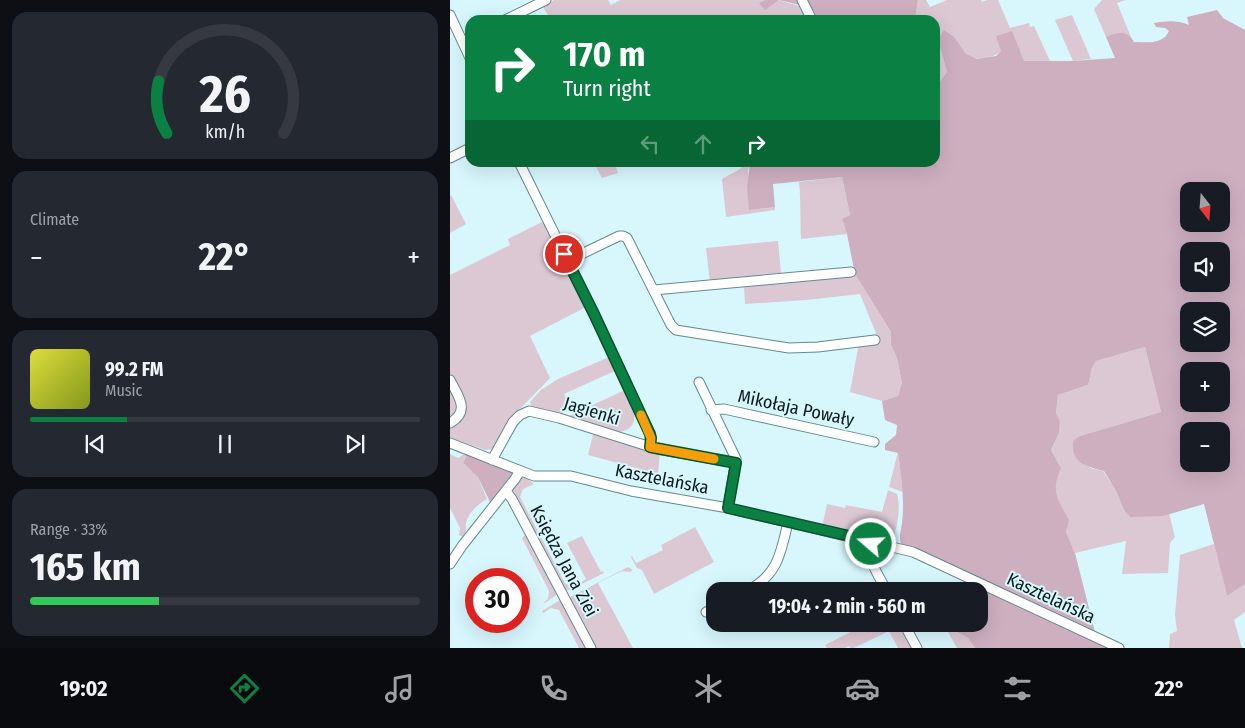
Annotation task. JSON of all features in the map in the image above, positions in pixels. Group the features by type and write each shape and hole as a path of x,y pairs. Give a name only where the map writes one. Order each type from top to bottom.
{"street":[{"path":"515,15 546,0"},
{"path":"802,0 810,15"},
{"path":"450,15 465,38"},
{"path":"450,158 465,150"},
{"path":"521,167 594,314 650,434 650,447"},
{"path":"567,261 614,238 623,236 630,241 673,328 680,331 790,348 818,347 875,340"},
{"path":"654,290 851,272"},
{"path":"450,380 460,399 462,408 458,418 450,423"},
{"path":"699,382 711,410 733,450 736,463 728,508"},
{"name":"Mikołaja Powały","path":"711,410 724,408 874,442"},
{"name":"Jagienki","path":"492,460 511,426 520,415 529,411 559,418 650,447 736,463"},
{"name":"Kasztelańska","path":"450,443 534,476 571,476 631,491 728,508 900,548 925,557 1119,648"},
{"path":"450,564 520,471"},
{"name":"Księdza Jana Ziei","path":"506,491 512,498 591,648"},
{"path":"760,582 776,566 788,522"},
{"path":"871,541 871,560 882,582"},
{"path":"908,632 917,648"}],"shaded area":[{"path":"554,0 608,0 611,5 620,0 765,0 759,4 778,0 799,6 804,15 548,15 543,6"},
{"path":"765,0 779,0 765,10 759,3"},
{"path":"779,0 918,0 916,15 816,15 812,8"},
{"path":"918,0 926,0 930,7 947,0 981,0 982,2 998,0 1010,28 1029,23 1030,27 1034,26 1050,61 1024,61 997,36 1002,51 994,56 980,59 971,57 967,55 955,38 940,40 940,15 916,15"},
{"path":"1102,0 1126,0 1117,3 1131,37 1119,33 1106,37 1094,9"},
{"path":"1217,10 1223,18 1245,30 1245,584 1227,596 1204,504 1163,516 1130,517 1124,510 1115,489 1104,471 1085,465 1074,454 1073,441 1080,436 1161,412 1145,347 1096,361 1092,368 1088,385 1058,395 1056,413 1060,422 1059,433 1051,450 1061,468 1056,484 1057,496 1069,520 1066,532 1075,553 1095,632 1091,640 1107,648 975,648 968,638 957,632 988,632 988,582 972,582 974,576 902,546 901,543 903,496 898,453 885,450 885,444 896,435 897,425 885,420 882,401 898,396 902,383 897,358 891,345 891,332 855,274 842,219 850,215 842,177 773,184 775,207 749,210 747,187 750,167 940,167 940,81 947,72 940,47 940,37 944,30 955,38 966,54 977,59 996,56 1001,51 996,36 1012,31 1024,61 1073,61 1115,58 1106,37 1122,33 1129,35 1134,42 1159,41 1169,31 1165,28 1156,27 1154,23 1180,22 1189,25 1187,17"},
{"path":"1072,15 1091,59 1073,61 1055,20"},
{"path":"940,47 947,72 940,81"},
{"path":"596,167 616,167 618,173 602,178"},
{"path":"742,167 749,167 749,210 775,207 775,210 726,217 722,179"},
{"path":"842,177 850,215 842,219 847,234 801,239 799,182"},
{"path":"450,196 466,224 450,233"},
{"path":"544,221 586,307 530,336 550,378 515,414 493,449 485,450 450,438 450,275 510,245 508,239"},
{"path":"778,241 781,273 763,274 756,278 710,283 706,248"},
{"path":"855,274 891,332 891,345 897,358 902,383 898,396 882,401 850,392 858,348 874,338 876,333 860,294 745,304 744,286"},
{"path":"1145,347 1161,412 1080,436 1090,468 1103,471 1115,489 1124,510 1163,516 1169,513 1175,537 1170,543 1168,573 1122,574 1126,541 1075,553 1066,532 1067,527 1054,489 1056,478 1061,468 1051,450 1059,433 1060,423 1056,413 1058,395 1088,385 1092,368 1096,361"},
{"path":"610,355 617,370 564,394 571,408 561,414 532,408 530,402 541,390 558,379"},
{"path":"627,389 634,409 634,422 631,427 625,430 617,432 567,417"},
{"path":"594,431 660,453 658,474 588,455"},
{"path":"469,451 463,463 478,477 487,499 469,515 466,523 465,538 459,535 460,528 450,508 450,454 458,458"},
{"path":"469,451 512,471 513,474 491,504 478,477 463,463"},
{"path":"898,452 903,492 889,487"},
{"path":"525,477 534,484 523,489 520,497 565,583 573,588 566,591 513,493 516,483"},
{"path":"888,490 897,494 899,505 898,521 894,535 887,543 822,527 827,504 845,508 846,505 882,512"},
{"path":"695,527 714,562 654,594 642,570 637,568 631,557 636,563 663,550 661,545"},
{"path":"527,533 558,594 545,603 548,599 549,591 522,538"},
{"path":"582,536 601,572 603,571 604,573 582,584 581,582 586,579 567,543"},
{"path":"1214,544 1227,596 1245,584 1245,612 1234,620 1242,648 1169,648 1170,634 1177,631 1175,615 1180,555"},
{"path":"628,567 633,570 630,572 622,571 598,583 633,648 594,648 568,598"},
{"path":"560,600 563,601 588,648 579,648 559,610 551,608 543,613 542,611"},
{"path":"850,632 887,632 854,648 849,646 845,648 827,648 825,645"},
{"path":"890,632 905,632 914,648 898,648"},
{"path":"948,632 957,632 968,638 975,648 957,648"}],"slow traffic":[{"path":"641,415 650,434 650,447 714,459"}],"route":[{"path":"564,254 650,434 650,447 736,463 728,508 871,541 871,544"}]}
